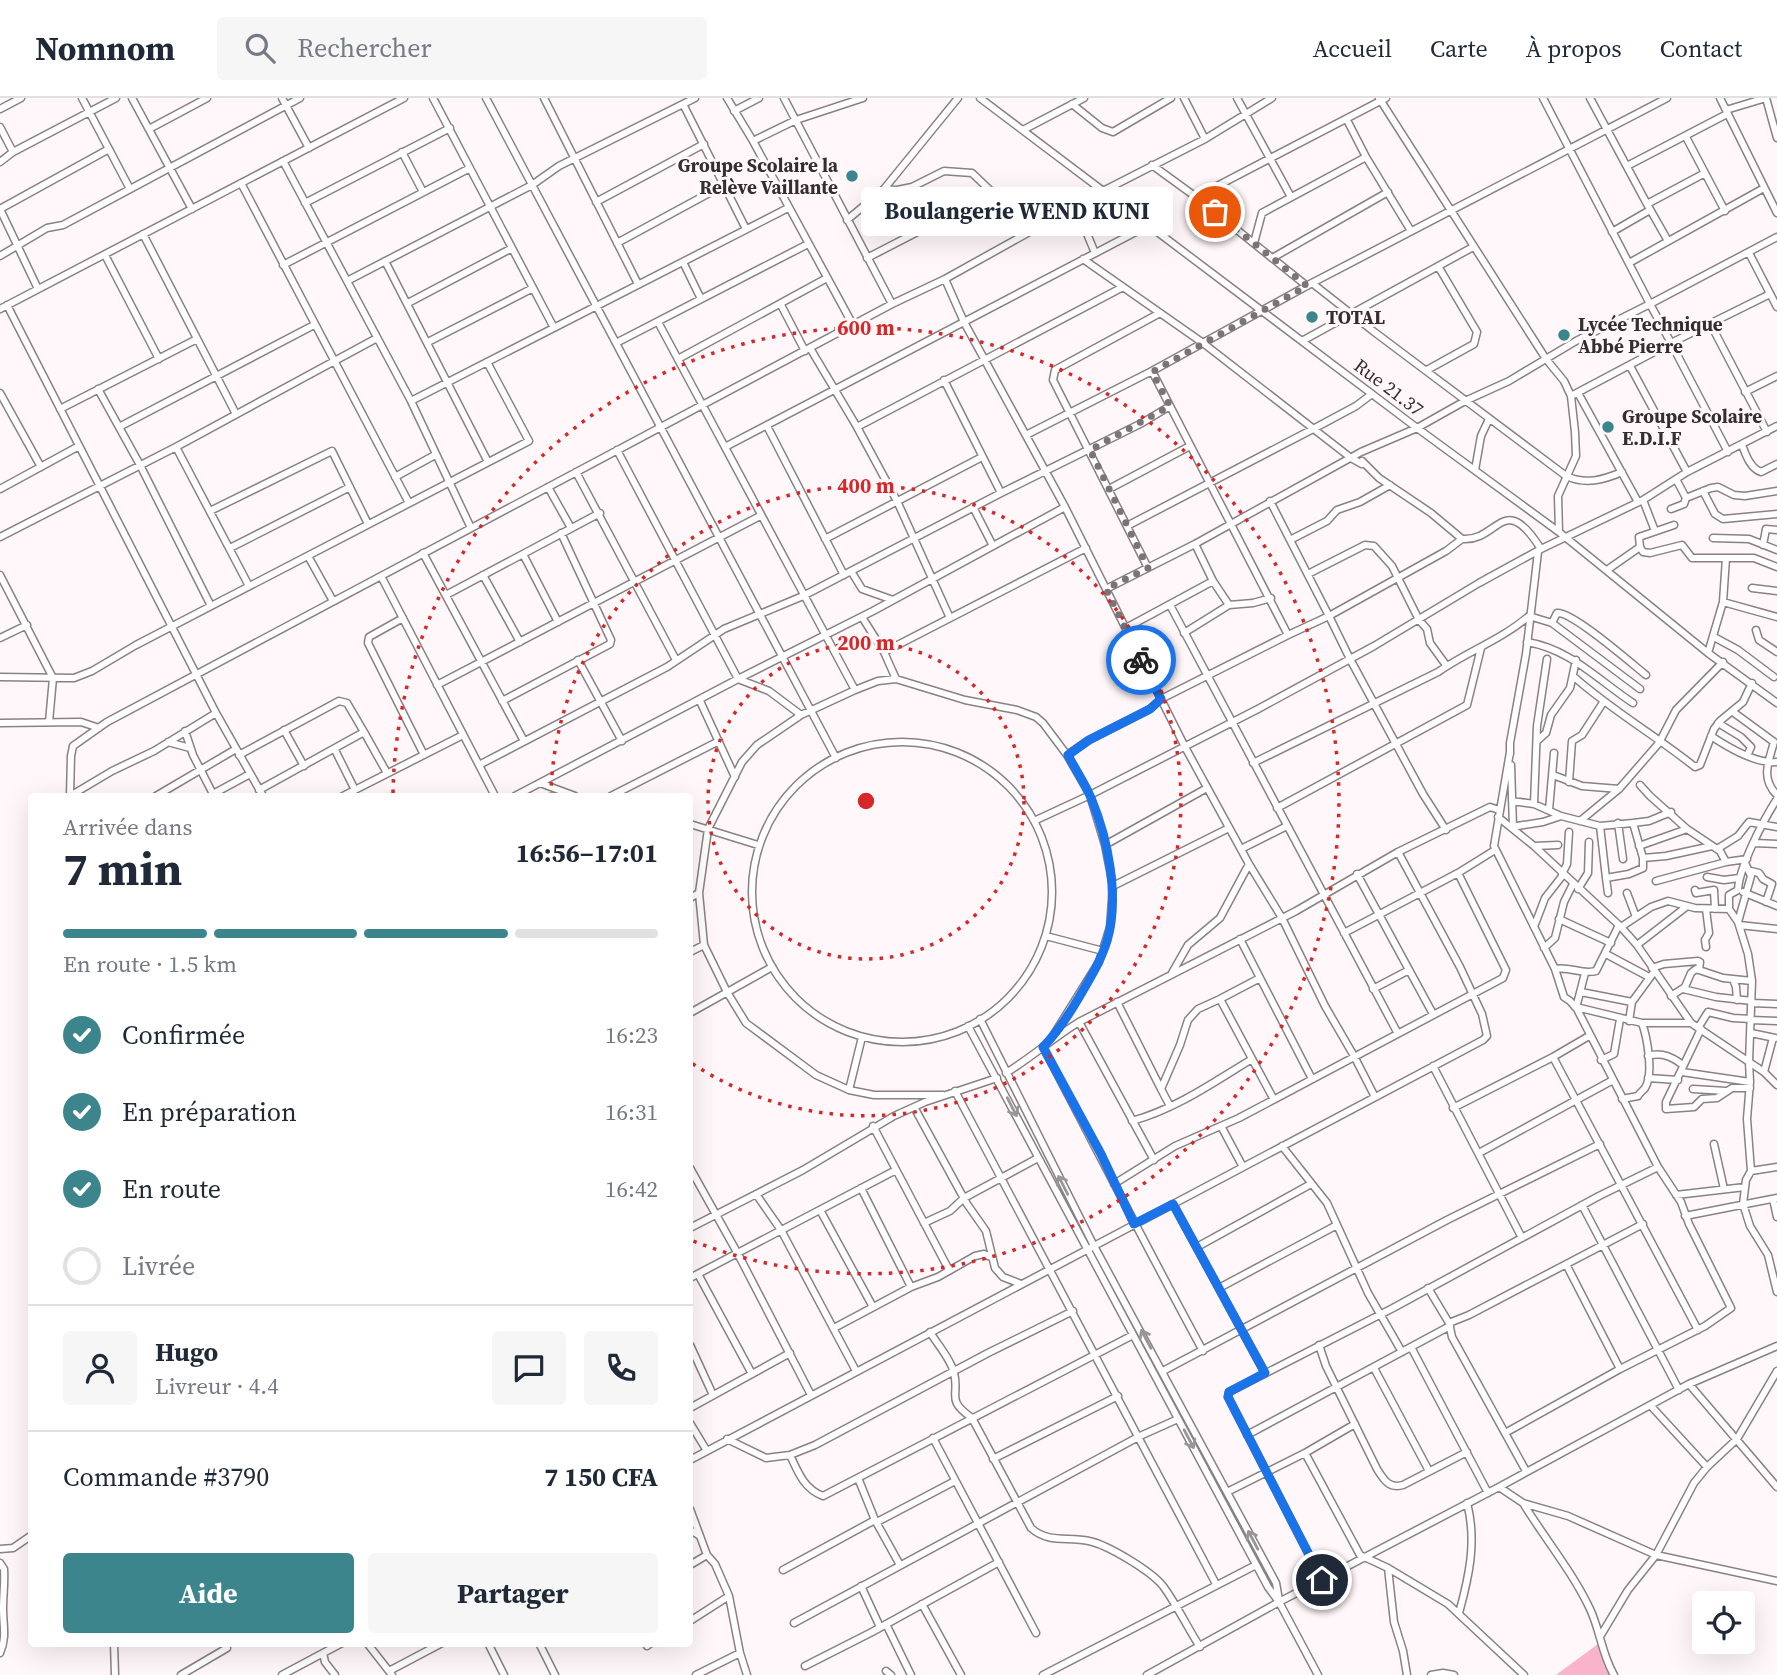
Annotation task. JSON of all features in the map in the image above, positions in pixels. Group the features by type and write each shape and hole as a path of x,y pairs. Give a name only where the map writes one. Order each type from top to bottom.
{"street":[{"path":"0,109 21,98"},
{"path":"82,98 130,189"},
{"path":"0,162 13,152 116,98"},
{"path":"132,98 192,209"},
{"path":"187,98 191,106"},
{"path":"149,129 207,98"},
{"path":"282,98 309,148"},
{"path":"0,256 47,228 63,225 300,98"},
{"path":"364,732 261,793 216,713 60,409 3,307 404,98"},
{"path":"433,98 553,327"},
{"path":"486,98 836,758"},
{"path":"544,98 638,284"},
{"path":"347,281 532,185 574,158 695,98"},
{"path":"727,98 754,141 853,326"},
{"path":"734,111 759,98"},
{"path":"784,98 892,304"},
{"path":"754,141 796,120 863,98"},
{"path":"847,220 884,189 958,98"},
{"name":"Rue 21.37","path":"980,98 1562,535 1709,653 1777,703"},
{"path":"1023,130 1084,98"},
{"path":"1072,104 1102,128 1113,132 1171,98"},
{"path":"1184,98 1205,139"},
{"path":"1237,98 1291,197"},
{"path":"70,793 73,746 99,728 423,553 1205,139 1272,98"},
{"path":"1543,98 1728,452"},
{"path":"1590,98 1668,241"},
{"path":"1026,435 1152,372 1310,285 1667,98"},
{"path":"1720,98 1777,213"},
{"path":"1626,166 1727,112 1766,98 1777,138"},
{"path":"1196,197 1348,120 1382,99 1473,247 1546,359 1574,395 1641,501 1655,531"},
{"path":"682,104 746,229"},
{"path":"1348,120 1366,157 1411,232"},
{"path":"0,127 13,152"},
{"path":"305,203 450,128"},
{"path":"1686,136 1725,211"},
{"path":"596,202 704,144"},
{"path":"38,289 0,209 109,149"},
{"path":"402,152 423,192"},
{"path":"1254,243 1262,213 1366,157"},
{"path":"283,161 411,401 471,528"},
{"path":"1152,166 1566,476 1577,481 1600,481 1622,472"},
{"path":"283,265 470,168"},
{"path":"884,189 912,187 944,171 972,173 993,192 1042,225"},
{"path":"1612,232 1705,173"},
{"path":"241,183 409,503"},
{"path":"617,243 724,186"},
{"path":"1629,263 1764,188"},
{"path":"867,258 993,192"},
{"path":"1274,257 1388,192"},
{"path":"1076,207 1095,253"},
{"path":"411,401 788,208"},
{"path":"725,447 1149,225"},
{"path":"143,234 236,414"},
{"path":"1106,589 1195,544 1362,452 1417,428 1465,401 1510,381 1576,341 1777,237"},
{"path":"616,343 808,244"},
{"path":"1302,341 1473,247"},
{"path":"408,303 512,248"},
{"path":"1749,253 1777,307"},
{"path":"105,255 159,359"},
{"path":"1083,259 1203,343 1351,458 1431,513 1462,539"},
{"path":"385,261 488,462"},
{"path":"683,262 701,299"},
{"path":"1426,370 1474,344 1477,339 1472,324 1438,266"},
{"path":"678,359 827,278"},
{"path":"944,279 1065,507 1185,747 1282,918 1325,1006 1375,1097"},
{"path":"857,427 1123,287"},
{"path":"428,342 533,288"},
{"path":"1574,395 1770,294"},
{"path":"781,305 857,427 897,501 950,618"},
{"path":"1148,568 1053,380 1055,370 1160,313"},
{"path":"658,322 855,690"},
{"path":"1710,323 1767,432"},
{"path":"119,427 314,326"},
{"path":"0,537 176,447 377,338"},
{"path":"60,409 197,339"},
{"path":"0,677 74,678 92,671 172,626 529,441 487,362"},
{"path":"1630,366 1687,472"},
{"path":"1152,372 1288,635"},
{"path":"1745,392 1777,376"},
{"path":"944,380 1001,493"},
{"path":"98,389 211,606"},
{"path":"0,393 41,467"},
{"path":"1127,526 1356,406 1372,394"},
{"path":"1562,535 1558,496 1576,456 1574,395"},
{"path":"479,765 667,667 716,634 803,596 973,507 1090,450 1170,406"},
{"path":"1475,470 1481,436 1489,419"},
{"path":"767,426 844,575"},
{"path":"1034,821 1232,723 1419,620 1562,535 1641,501 1687,472 1777,426"},
{"path":"1742,444 1757,471 1761,472 1777,464"},
{"path":"1,486 79,446"},
{"path":"1109,489 1190,446"},
{"path":"176,447 249,586"},
{"path":"617,450 738,679 769,691 801,715"},
{"path":"210,511 332,451 368,524"},
{"path":"1362,452 1362,464"},
{"path":"395,477 435,455"},
{"path":"825,539 982,457"},
{"path":"576,472 676,660"},
{"path":"1671,509 1684,505 1686,498 1676,479"},
{"path":"1290,540 1327,521 1341,508 1360,502 1390,485"},
{"path":"229,548 350,487"},
{"path":"548,487 570,528"},
{"path":"1686,498 1718,487 1734,495 1745,496 1777,491"},
{"path":"1703,491 1711,509 1723,519 1777,514"},
{"path":"1270,501 1350,659 1446,830"},
{"path":"973,507 993,546"},
{"path":"521,793 862,617 1065,507"},
{"path":"446,595 600,513"},
{"path":"438,685 760,516"},
{"path":"1068,755 1089,740 1150,709 1161,699 1329,616 1446,551 1462,539 1470,539 1499,523 1519,522 1540,550 1510,743 1512,827"},
{"path":"1674,525 1639,537 1643,552 1650,553 1680,544 1685,546 1692,558 1754,558 1777,567"},
{"path":"1763,545 1766,529 1777,530"},
{"path":"502,701 610,644 611,639 595,602 562,533"},
{"path":"1713,538 1749,539 1777,550"},
{"path":"1195,544 1213,581 1229,605"},
{"path":"1308,574 1370,545 1374,546 1388,560 1426,629 1430,643 1446,666"},
{"path":"1607,570 1640,547"},
{"path":"884,652 1086,548"},
{"path":"423,553 524,741"},
{"path":"523,554 558,622"},
{"path":"308,556 333,601"},
{"path":"1709,653 1723,601 1726,558"},
{"path":"851,571 862,589 893,600"},
{"path":"0,575 3,587 27,625 53,678 49,722"},
{"path":"483,575 520,642"},
{"path":"381,576 493,793"},
{"path":"1126,628 1213,581"},
{"path":"1752,588 1777,592"},
{"path":"1184,633 1229,605 1270,598"},
{"path":"1723,601 1777,617"},
{"path":"1170,605 1397,1032"},
{"path":"1552,624 1557,613 1563,612 1646,675"},
{"path":"1529,616 1552,624 1640,689"},
{"path":"1253,763 1434,674 1505,635 1529,616"},
{"path":"862,617 897,679"},
{"path":"403,618 369,637 368,643 424,755"},
{"path":"0,638 27,625"},
{"path":"1756,630 1759,640 1777,652"},
{"path":"1714,637 1776,677"},
{"path":"1527,642 1555,650 1576,660 1605,685 1633,703"},
{"path":"1277,808 1467,705 1481,648"},
{"path":"1534,804 1537,741 1547,659"},
{"path":"578,660 622,741"},
{"path":"1537,741 1546,733 1551,715 1570,688 1576,660"},
{"path":"1580,821 1619,789 1661,739 1676,710 1723,662"},
{"path":"1573,676 1604,701 1661,739 1695,767 1698,767 1718,723 1742,702 1752,684"},
{"path":"943,1095 888,1096 849,1090 816,1075 746,1023 704,945 699,893 703,852 708,830 742,762 757,745 801,715 878,681 897,679 965,700 1017,710 1036,717 1068,755 1090,795 1105,845 1113,886 1110,927 1103,951 1092,976 1051,1039 1006,1073"},
{"path":"161,793 339,701 347,703 387,773"},
{"path":"699,701 735,777"},
{"path":"1569,782 1572,741 1582,735 1604,701"},
{"path":"1733,712 1763,732 1774,743 1767,762 1768,783 1777,797 1762,824 1739,878 1742,892 1738,924"},
{"path":"75,793 216,713"},
{"path":"0,723 81,722 99,728"},
{"path":"1718,723 1741,737 1751,747 1747,756"},
{"path":"284,730 304,766"},
{"path":"185,731 190,748 213,793"},
{"path":"350,793 463,735"},
{"path":"1711,736 1747,756 1777,762"},
{"path":"617,793 719,741"},
{"path":"168,742 190,748"},
{"path":"910,742 943,748 961,754 993,773 1020,799 1034,821 1045,848 1052,878 1046,936 1030,971 1018,986 1005,1000 968,1026 932,1038 910,1041 862,1037 834,1025 805,1006 787,988 763,949 753,909 752,889 758,845 775,812 787,796 817,769 836,758 869,746 888,743 910,742"},
{"path":"335,750 355,790"},
{"path":"1510,752 1493,841 1495,850 1555,969 1564,998 1576,1007 1629,1021 1691,1023"},
{"path":"1549,810 1554,753"},
{"path":"217,793 250,774"},
{"path":"1553,775 1594,788 1619,789"},
{"path":"540,783 567,793"},
{"path":"1640,785 1687,829 1714,848 1726,862"},
{"path":"1105,845 1207,788"},
{"path":"1512,800 1534,804 1561,816 1600,826 1649,821 1671,812"},
{"path":"1051,1039 1117,1002 1282,918 1398,852 1490,807 1620,926 1637,945 1652,972 1691,1023 1764,1072 1777,1085"},
{"path":"1512,827 1561,816"},
{"path":"1643,858 1714,848 1741,833 1749,822 1777,827"},
{"path":"1618,823 1623,859"},
{"path":"1606,878 1643,868 1643,858 1633,823"},
{"path":"693,825 758,845"},
{"path":"1241,849 1287,826"},
{"path":"1600,826 1608,893"},
{"path":"1113,886 1229,828"},
{"path":"1639,846 1687,829"},
{"path":"1534,927 1545,898 1563,875 1567,864 1569,832"},
{"path":"1544,948 1555,939 1559,919 1576,886 1588,873 1589,842"},
{"path":"1755,843 1777,844"},
{"path":"1534,846 1558,845"},
{"path":"1344,933 1458,873 1495,850"},
{"path":"693,1458 1483,1040 1487,1036 1473,993 1398,852"},
{"path":"1656,881 1726,862 1746,861"},
{"path":"1746,861 1751,871 1750,883 1742,892 1729,895 1729,909 1738,924 1748,954 1752,981 1747,1119 1751,1171 1743,1204 1750,1226 1768,1255 1777,1292"},
{"path":"1171,975 1188,945 1220,918 1249,864"},
{"path":"1751,871 1759,873 1772,884 1766,902"},
{"path":"1114,1184 1175,1146 1221,1126 1503,978 1506,971 1458,873"},
{"path":"1357,874 1433,1014"},
{"path":"1707,877 1724,880 1739,878"},
{"path":"1695,890 1696,893 1714,890 1715,909"},
{"path":"1627,892 1636,917"},
{"path":"1742,892 1777,906"},
{"path":"693,896 699,893"},
{"path":"1555,969 1585,973 1597,970 1620,926 1650,907 1676,902 1686,907 1729,909"},
{"path":"1637,945 1686,907"},
{"path":"1706,909 1709,933 1705,940 1706,947"},
{"path":"1559,919 1611,943"},
{"path":"1738,924 1777,929"},
{"path":"1046,936 1103,951"},
{"path":"1240,939 1312,1079"},
{"path":"693,951 704,945"},
{"path":"1606,954 1652,972"},
{"path":"1629,1021 1632,1002 1652,972 1664,964 1698,961 1699,970"},
{"path":"693,1011 772,967"},
{"path":"1373,989 1409,970"},
{"path":"1671,996 1683,989 1692,971 1699,970 1752,981"},
{"path":"1504,1433 1620,1369 1698,1330 1731,1308 1685,1216 1681,1202 1658,1167 1576,1007 1585,973"},
{"path":"1161,1089 1188,1020 1198,1009 1260,978"},
{"path":"1733,979 1737,1000"},
{"path":"1683,989 1737,1000 1777,1004"},
{"path":"1581,992 1632,1002"},
{"path":"1220,999 1273,1098"},
{"path":"1117,1002 1170,1106"},
{"path":"1750,1085 1734,1088 1717,1098 1703,1099 1697,1106 1667,1109 1666,1102 1705,1014 1708,1012 1751,1020 1777,1021"},
{"path":"980,1019 1094,1246 1276,1583 1279,1602"},
{"path":"1601,1060 1615,1051 1620,1019"},
{"path":"1079,1022 1154,1160"},
{"path":"1622,1099 1638,1096 1645,1088 1648,1078 1647,1040 1642,1023"},
{"path":"968,1026 1086,1250 1318,1675"},
{"path":"1751,1033 1775,1038 1764,1072"},
{"path":"1453,1108 1589,1036"},
{"path":"849,1090 862,1037"},
{"path":"1043,1047 1203,1351"},
{"path":"1648,1056 1668,1056 1682,1069 1750,1085"},
{"path":"1553,1057 1698,1330"},
{"path":"1132,1121 1210,1086 1252,1059"},
{"path":"1433,1066 1522,1238"},
{"path":"693,1226 803,1170 873,1126 943,1095 997,1078"},
{"path":"1648,1078 1678,1080"},
{"path":"1479,1153 1613,1080"},
{"path":"1693,1089 1727,1091"},
{"path":"955,1091 1216,1584"},
{"path":"914,1107 964,1198 986,1231 990,1257 995,1268 1003,1277 1021,1284"},
{"path":"873,1126 949,1270"},
{"path":"1221,1126 1243,1167"},
{"path":"1163,1371 1497,1194 1600,1144"},
{"path":"1714,1144 1724,1189"},
{"path":"1282,1146 1327,1203 1357,1269 1402,1352"},
{"path":"924,1223 950,1211 964,1198 1038,1158"},
{"path":"1322,1580 1228,1395 1265,1373 1658,1167"},
{"path":"1751,1171 1777,1167"},
{"path":"693,1276 896,1170"},
{"path":"693,1174 811,1395"},
{"path":"1197,1247 1311,1184"},
{"path":"1676,1195 1745,1187"},
{"path":"861,1188 911,1287"},
{"path":"756,1194 781,1230 856,1371"},
{"path":"1685,1216 1775,1199 1777,1217"},
{"path":"1173,1204 1265,1373"},
{"path":"1582,1205 1679,1390"},
{"path":"820,1210 873,1307"},
{"path":"1247,1434 1374,1368 1449,1324 1567,1266 1643,1224"},
{"path":"1219,1288 1336,1225"},
{"path":"834,1328 975,1256 985,1254 990,1257"},
{"path":"1567,1266 1620,1369"},
{"path":"698,1274 752,1374"},
{"path":"1428,1288 1526,1471"},
{"path":"727,1439 766,1458 790,1455 815,1445 1073,1311"},
{"path":"930,1332 954,1372 956,1401 960,1410 972,1418 1036,1533 1053,1539 1089,1541 1123,1556 1154,1576 1176,1606 1200,1647"},
{"path":"790,1455 806,1485 823,1496 1133,1335"},
{"path":"1319,1345 1336,1386 1381,1476 1391,1486 1403,1485 1467,1452"},
{"path":"1147,1675 1689,1384 1777,1346"},
{"path":"1411,1347 1488,1493"},
{"path":"693,1352 713,1395"},
{"path":"693,1406 790,1353"},
{"path":"1374,1368 1429,1471"},
{"path":"1601,1634 1628,1591 1656,1555 1694,1483 1706,1467 1737,1439 1777,1371"},
{"path":"1689,1384 1777,1487"},
{"path":"993,1459 1118,1396"},
{"path":"1651,1406 1706,1467"},
{"path":"794,1623 978,1522 1140,1436 1178,1419"},
{"path":"1227,1492 1305,1453 1355,1424"},
{"path":"693,1428 706,1451"},
{"path":"933,1438 1036,1633"},
{"path":"1305,1453 1353,1545 1364,1559 1388,1569 1444,1601 1524,1675"},
{"path":"858,1478 876,1521 900,1565"},
{"path":"783,1570 955,1481"},
{"path":"1499,1487 1523,1503 1568,1516 1656,1555 1777,1581"},
{"path":"1459,1613 1472,1550 1472,1529 1467,1503"},
{"path":"1523,1503 1577,1583 1601,1634 1604,1652 1614,1675"},
{"path":"693,1516 707,1555 715,1564 729,1596 747,1675"},
{"path":"693,1532 700,1536"},
{"path":"0,1549 13,1548 28,1538"},
{"path":"693,1563 707,1555"},
{"path":"804,1666 999,1562"},
{"path":"0,1563 4,1569 2,1613 5,1625 5,1638 0,1654"},
{"path":"1043,1675 1256,1565"},
{"path":"1388,1569 1394,1622 1407,1675"},
{"path":"862,1587 911,1675"},
{"path":"693,1618 729,1596"},
{"path":"922,1604 960,1673 950,1675"},
{"path":"114,1647 115,1675"},
{"path":"282,1675 334,1647"},
{"path":"370,1647 391,1673 435,1647"},
{"path":"490,1647 500,1673"},
{"path":"542,1647 555,1675"},
{"path":"181,1675 227,1648"},
{"path":"323,1653 325,1662 335,1675"},
{"path":"696,1675 740,1653"},
{"path":"1431,1675 1454,1675"}],"shaded area":[{"path":"1598,1644 1615,1675 1556,1675"}],"way so far":[{"path":"1141,660 1106,589 1148,568 1090,450 1170,406 1152,372 1307,286 1215,212"}],"place":[{"name":"Groupe Scolaire la Relève Vaillante","path":"852,176"},
{"name":"Boulangerie WEND KUNI","path":"1215,212"},
{"name":"TOTAL","path":"1312,317"},
{"name":"Lycée Technique Abbé Pierre","path":"1564,335"},
{"name":"Groupe Scolaire E.D.I.F","path":"1608,427"}],"route":[{"path":"1141,660 1161,699 1150,709 1089,740 1068,755 1096,810 1113,886 1112,907 1107,942 1099,962 1062,1024 1043,1047 1101,1154 1134,1224 1173,1204 1265,1373 1229,1392 1228,1397 1322,1580"}]}
